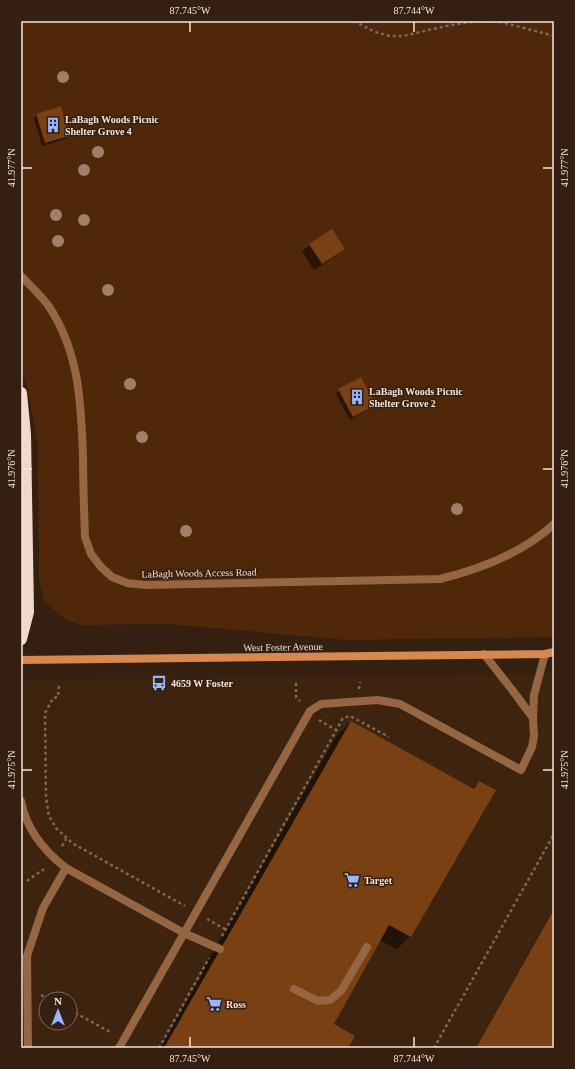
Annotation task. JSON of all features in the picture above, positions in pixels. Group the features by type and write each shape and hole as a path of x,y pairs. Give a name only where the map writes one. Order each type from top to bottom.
{"highway":[{"path":"21,393 25,434 28,612 21,639"}],"main road":[{"name":"West Foster Avenue","path":"21,660 545,654 554,652"},
{"name":"West Foster Avenue","path":"545,654 554,656"}],"lane":[{"name":"LaBagh Woods Access Road","path":"21,276 47,304 58,321 68,343 75,368 82,416 85,537 91,554 101,567 112,577 127,584 145,585 440,579 485,566 522,547 554,524"},
{"path":"484,654 514,691 533,718"},
{"path":"119,1048 310,711 321,704 378,700 400,704 521,770 532,747 534,736 534,695 545,654"},
{"path":"21,801 27,824 52,858 66,868 184,933 218,948"},
{"path":"28,1048 27,956 43,908 66,868"},
{"path":"294,989 318,1001 330,1000 341,991 367,947"}],"path":[{"path":"354,21 376,32 390,36 403,36 451,25 477,21 501,22 554,36"},
{"path":"296,683 296,697 300,701"},
{"path":"59,686 58,697 53,698 45,713 46,798 49,816 56,828 66,839 225,929"},
{"path":"159,1048 218,948 225,929 343,718 350,716 389,737"},
{"path":"434,1048 554,834"},
{"path":"62,846 66,839"},
{"path":"27,881 44,869"},
{"path":"78,1014 124,1039"}],"shaded area":[{"path":"21,21 554,21 554,637 346,640 170,624 81,625 67,620 54,611 44,600 39,581 38,446 27,386 21,372"},
{"path":"554,673 554,1048 21,1048 21,680"}],"building":[{"name":"LaBagh Woods Picnic Shelter Grove 4","path":"61,106 69,136 45,143 36,114"},
{"path":"332,229 345,249 322,264 309,244"},
{"name":"LaBagh Woods Picnic Shelter Grove 2","path":"361,377 376,405 353,417 338,389"},
{"path":"351,721 474,789 479,781 496,790 411,937 389,925 334,1024 355,1036 348,1048 164,1048"},
{"path":"554,909 554,1048 476,1048"}],"place":[{"name":"LaBagh Woods Picnic Shelter Grove 4","path":"53,125"},
{"name":"LaBagh Woods Picnic Shelter Grove 2","path":"357,397"},
{"name":"4659 W Foster","path":"159,683"},
{"name":"Target","path":"352,880"},
{"name":"Ross","path":"214,1004"}]}
